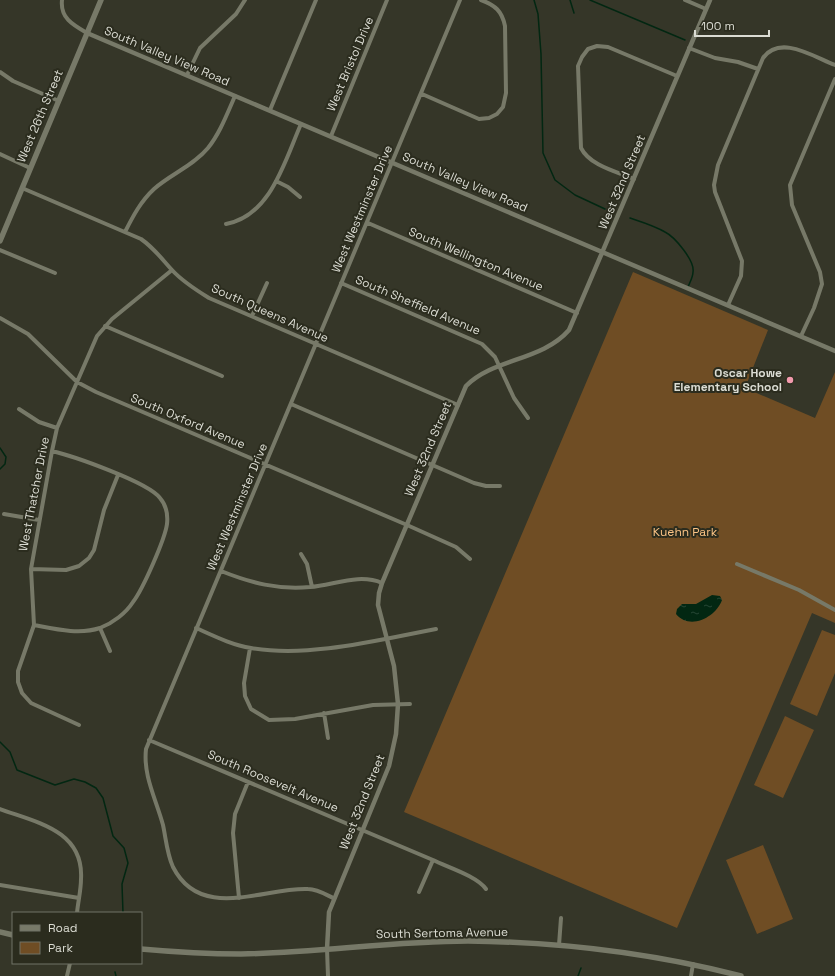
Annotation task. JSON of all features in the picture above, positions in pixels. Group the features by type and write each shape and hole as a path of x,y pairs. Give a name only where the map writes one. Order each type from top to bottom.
{"main road":[{"name":"West 26th Street","path":"0,241 101,0"},
{"path":"0,932 12,935"},
{"name":"South Sertoma Avenue","path":"142,950 242,954 386,944 468,942 559,945 609,950 693,964 741,976"}],"street":[{"path":"62,0 62,12 71,24 87,33"},
{"path":"187,75 200,48 236,14 245,0"},
{"path":"270,110 316,0"},
{"name":"West Bristol Drive","path":"331,136 387,0"},
{"name":"West Westminster Drive","path":"333,898 309,889 239,898 222,898 202,893 188,886 176,872 170,859 160,816 145,768 146,749 368,223 460,0"},
{"path":"422,94 479,119 494,116 503,107 506,93 505,26 503,16 495,7 481,0"},
{"path":"685,0 706,9"},
{"name":"West 32nd Street","path":"328,976 327,926 333,898 389,766 396,734 398,704 394,666 378,605 382,583 466,386 472,380 499,366 547,348 559,340 569,330 604,252 710,0"},
{"name":"South Valley View Road","path":"87,33 835,351"},
{"path":"634,179 593,161 581,148 580,61 588,49 602,46 677,76"},
{"path":"728,305 741,276 742,261 714,185 718,165 758,69 765,54 771,49 779,47 790,48 835,65"},
{"path":"690,48 715,58 738,62 758,69"},
{"path":"0,72 13,81 59,101"},
{"path":"801,336 817,303 822,284 820,272 792,205 790,185 835,79"},
{"path":"125,232 137,209 151,193 191,164 208,148 224,122 235,96"},
{"path":"226,224 238,221 255,208 268,195 276,181 301,124"},
{"path":"0,154 30,168"},
{"path":"276,181 288,187 300,197"},
{"name":"South Queens Avenue","path":"22,188 125,232 153,248 172,270 186,283 209,298 458,405"},
{"name":"South Wellington Avenue","path":"368,223 577,313"},
{"path":"0,250 55,273"},
{"name":"West Thatcher Drive","path":"79,725 38,707 26,699 22,693 17,676 34,625 31,569 52,451 57,428 92,344 105,326 172,270"},
{"path":"252,316 267,283"},
{"name":"South Sheffield Avenue","path":"342,283 476,340 490,352 499,366 514,398 528,418"},
{"name":"South Oxford Avenue","path":"0,318 28,334 77,382 96,392 407,525 456,547 470,559"},
{"path":"105,326 222,376"},
{"path":"291,404 474,483 486,486 500,486"},
{"path":"19,409 39,422 57,428"},
{"path":"34,625 77,631 100,628 118,617 134,602 162,540 167,524 165,507 160,497 145,487 66,454 52,451"},
{"path":"31,569 66,570 79,566 89,558 94,550 104,510 118,475"},
{"path":"4,514 39,520"},
{"path":"301,554 307,564 312,587"},
{"path":"737,564 799,590 835,610"},
{"path":"221,571 252,583 272,587 312,587 364,578 374,579 382,583"},
{"path":"100,628 110,651"},
{"path":"196,628 250,648 280,652 303,651 386,639 436,629"},
{"path":"250,648 244,691 249,705 256,714 274,721 373,705 410,704"},
{"path":"324,713 328,738"},
{"name":"South Roosevelt Avenue","path":"149,740 475,879 482,883 486,889"},
{"path":"239,898 233,828 237,805 248,782"},
{"path":"0,809 45,825 68,840 76,853 81,873 77,912"},
{"path":"419,892 432,860"},
{"path":"0,885 79,898"},
{"path":"559,945 561,918"},
{"path":"68,976 70,964"},
{"path":"691,976 693,964"}],"green space":[{"name":"Kuehn Park","path":"633,272 768,330 745,388 815,418 835,372 835,623 812,613 677,928 404,812"},
{"path":"822,630 835,635 835,673 817,716 790,704"},
{"path":"785,716 814,730 783,798 754,785"},
{"path":"763,845 793,919 757,934 726,860"}],"water":[{"path":"712,595 720,596 722,600 714,612 702,620 695,622 688,621 682,619 676,614 677,609 682,604 696,604"}],"waterway":[{"path":"534,0 538,14 541,54 543,153 555,180 575,195 605,209"},
{"path":"570,0 574,13"},
{"path":"590,0 685,40"},
{"path":"630,218 661,230 679,244 688,256 693,267 693,272 688,287"},
{"path":"0,448 6,457 5,464 0,469"},
{"path":"0,742 10,752 17,770 55,785 74,779 85,782 96,788 103,798 113,836 124,848 128,863 122,884 123,912"},
{"path":"578,976 581,968"},
{"path":"115,972 116,976"}],"place":[{"name":"Oscar Howe Elementary School","path":"790,380"}]}
